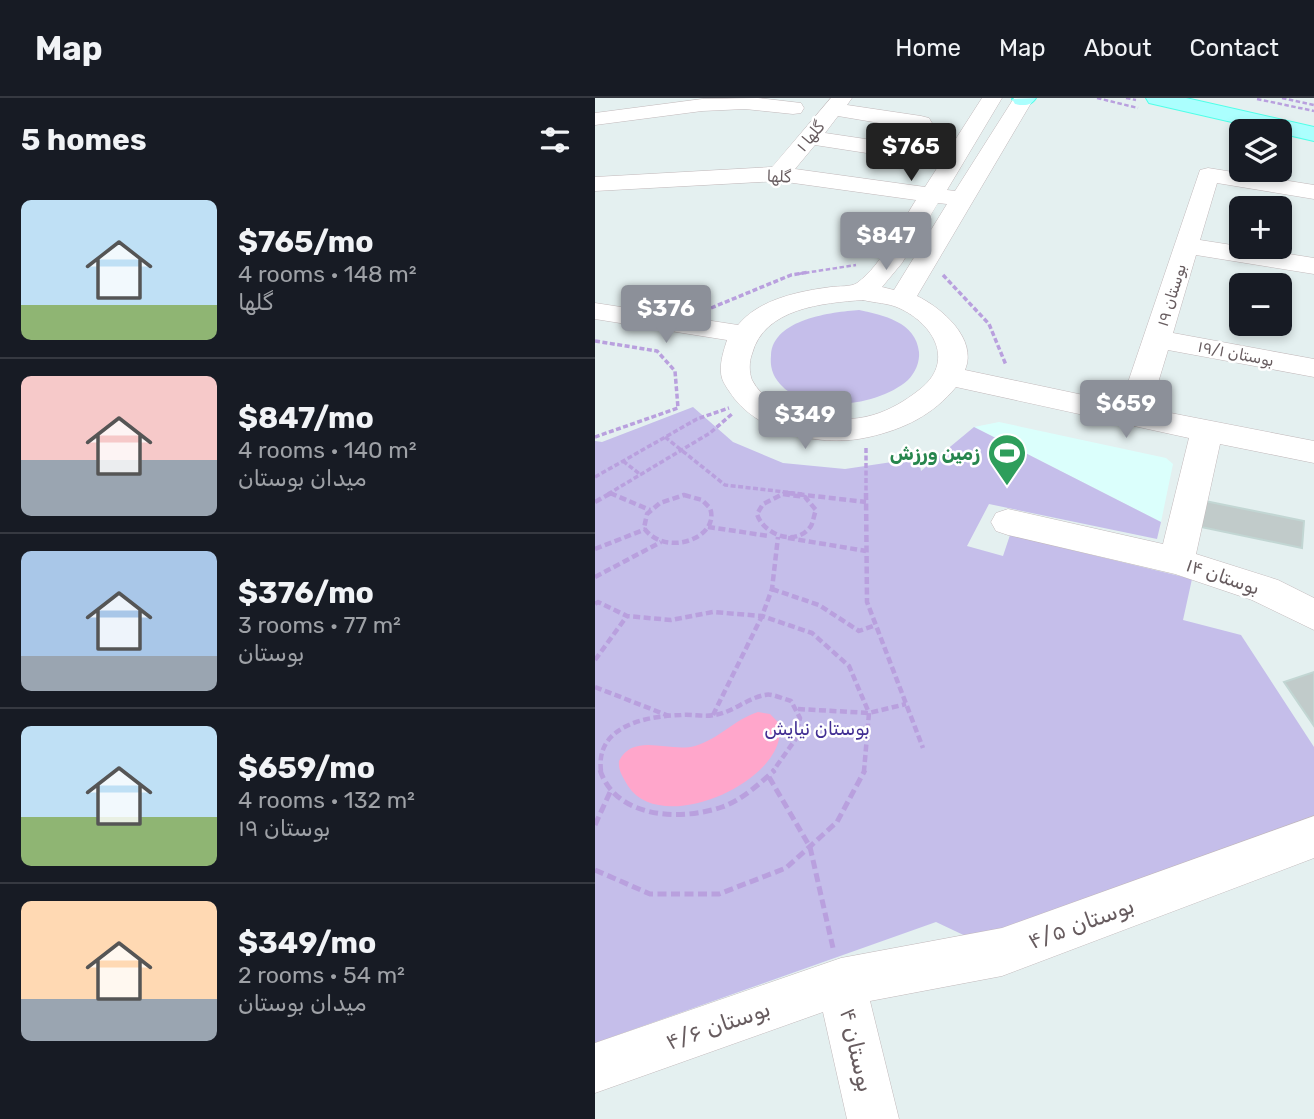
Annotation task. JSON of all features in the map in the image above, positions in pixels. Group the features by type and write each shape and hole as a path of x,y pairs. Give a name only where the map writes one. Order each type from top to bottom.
{"main road":[{"path":"1157,98 1314,134"},
{"path":"1220,98 1314,120"}],"street":[{"path":"863,292 889,263 992,98"},
{"path":"901,299 1024,98"},
{"path":"595,119 630,106 734,103 793,108"},
{"path":"837,104 921,123"},
{"name":"گلها ۱","path":"779,174 837,104"},
{"path":"809,137 899,151"},
{"name":"گلها","path":"595,184 779,174 961,199"},
{"name":"بوستان ۱۹","path":"1133,415 1208,175 1314,192"},
{"path":"1187,246 1314,266"},
{"path":"863,292 901,299 932,316 950,338 953,363 949,376 939,390 910,412 868,426 822,429 779,419 749,400 735,374 738,348 745,335 756,324 787,305 824,294 863,292"},
{"path":"595,311 745,335"},
{"name":"بوستان ۱۹/۱","path":"1158,338 1314,368"},
{"path":"949,376 1023,394 1314,452"},
{"name":"بوستان ۱۴","path":"1207,430 1177,561 1265,590 1314,615"},
{"path":"1008,522 1177,561"},
{"name":"بوستان ۴/۵","path":"841,982 1002,952 1314,837"},
{"name":"بوستان ۴/۶","path":"595,1068 841,982"},
{"name":"بوستان ۴","path":"841,982 873,1119"}],"path":[{"path":"1254,98 1314,111"},
{"path":"1282,98 1314,105"},
{"path":"683,323 701,312 791,275 858,265"},
{"path":"943,274 950,288 964,295 988,322 1005,362 1023,394"},
{"path":"595,341 657,351 675,371 678,408 600,438 595,437"},
{"path":"595,477 697,419 749,400"},
{"path":"595,502 710,433 749,400"},
{"path":"868,426 867,602 923,748"},
{"path":"665,438 725,485 866,502"},
{"path":"623,461 641,475"},
{"path":"611,493 650,510"},
{"path":"794,494 812,502 816,510 815,519 801,533 778,537 760,528 758,512 772,498 794,494"},
{"path":"595,577 661,542 687,541 708,527 712,518 711,509 705,501 696,496 671,497 650,510 645,519 646,529 651,537 661,542"},
{"path":"708,527 866,551"},
{"path":"595,550 646,529"},
{"path":"712,716 762,616 772,590 778,537"},
{"path":"772,590 819,605 859,631 876,625"},
{"path":"595,870 650,894 719,894 786,868 837,822 866,767 869,713 849,666 812,633 762,616 713,612 671,620 627,617 596,601"},
{"path":"595,660 627,617"},
{"path":"595,687 671,717"},
{"path":"798,709 800,727 783,763 760,786 731,805 698,815 665,816 634,807 611,790 597,767 603,743 623,725 637,720 712,716 766,694 785,697 798,709 869,713 906,704"},
{"path":"769,777 810,847 841,982"},
{"path":"595,825 611,790"}],"shaded area":[{"path":"999,422 1166,458 1173,464 1161,522 974,427"},
{"path":"758,712 770,714 779,723 779,739 771,757 756,774 711,799 687,805 663,806 643,800 628,786 621,774 619,761 634,747 695,746"}],"green space":[{"path":"859,310 888,318 912,333 917,342 919,356 908,380 880,396 844,404 808,401 792,394 780,384 773,374 771,355 774,343 782,333 806,320"},
{"name":"بوستان نیایش","path":"693,407 733,442 783,463 845,469 919,458 921,471 974,427 1161,522 1157,539 989,504 967,546 1003,556 1010,535 1192,579 1183,620 1241,635 1314,747 1314,823 991,948 936,922 595,1043 595,441 602,442"}],"building":[{"path":"1205,501 1304,521 1302,548 1201,527"},
{"path":"1314,672 1314,726 1284,682"}],"place":[{"name":"زمین ورزش","path":"1007,487"}]}
